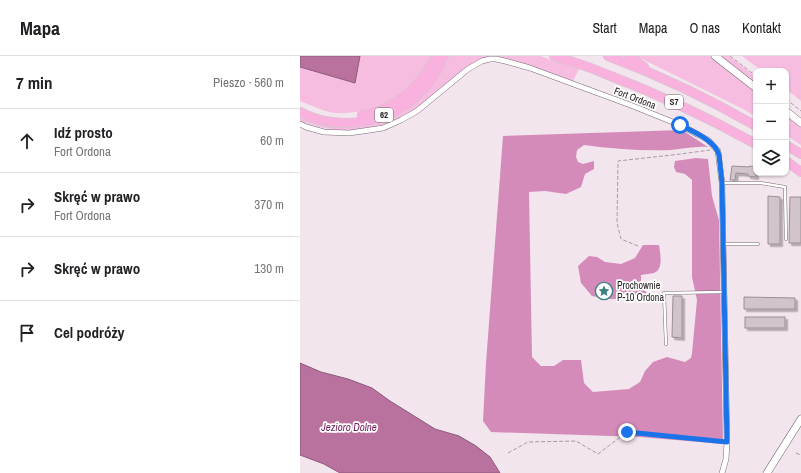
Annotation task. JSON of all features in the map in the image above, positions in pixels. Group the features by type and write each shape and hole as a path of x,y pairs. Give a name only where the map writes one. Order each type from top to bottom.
{"highway":[{"path":"300,106 307,110 324,115 336,116 355,116 380,110 390,106 411,92 425,75 436,56"},
{"name":"62","path":"300,112 306,116 324,121 343,123 359,122 384,116 406,104 420,93 430,81 444,56"},
{"name":"S7","path":"554,56 602,72 650,92 753,142"},
{"name":"S7","path":"608,56 708,100 753,124"},
{"path":"628,56 656,76"},
{"path":"789,147 801,154"},
{"path":"789,164 801,172"}],"main road":[{"path":"715,56 753,86"},
{"path":"789,113 801,123"},
{"path":"767,473 801,419"}],"street":[{"name":"Fort Ordona","path":"300,124 324,132 336,133 349,133 383,128 417,111 468,69 482,61 496,59 530,68 680,125 708,140 718,151"},
{"path":"718,151 722,183 724,244 727,442 726,459 722,473"}],"lane":[{"path":"722,183 761,183 785,187 786,239"},
{"path":"724,244 758,244"},
{"path":"666,344 664,293 725,292"}],"path":[{"path":"730,56 753,74"},
{"path":"789,101 801,111"},
{"path":"638,246 622,239 617,223 618,161 708,150 718,151"},
{"path":"508,453 528,442 576,441 598,454 627,432 727,442"},
{"path":"796,453 801,455"}],"shaded area":[{"path":"300,56 432,56 416,81 392,102 365,111 335,113 325,111 300,101"},
{"path":"446,56 540,56 579,69 573,81 525,64 502,59 488,58 417,108 403,116 374,127 360,130 331,129 300,121 300,116 369,123"},
{"path":"636,56 710,56 753,89 753,115"},
{"path":"720,56 729,56 753,75 753,82"},
{"path":"742,56 801,56 801,101 789,91 789,68 758,68"},
{"path":"789,116 801,126 801,145 789,137"},
{"path":"682,130 708,147 649,150 616,149 584,145 577,150 576,157 578,162 583,164 594,161 594,169 585,174 581,187 566,194 545,191 529,192 532,357 541,366 554,366 563,360 581,360 584,383 593,392 629,389 640,382 645,371 653,362 667,357 685,362 691,358 697,300 692,277 692,180 685,174 676,172 674,167 675,161 696,158 708,159 712,196 719,220 723,444 640,437 491,432 483,421 503,136"},
{"path":"643,245 659,245 661,260 657,271 654,273 641,275 641,286 647,293 644,299 608,299 592,296 581,283 578,266 589,256 597,257 605,262 621,264 635,258"}],"water":[{"path":"300,56 360,56 355,83 300,67"},
{"name":"Jezioro Dolne","path":"300,363 321,372 348,379 372,388 435,429 459,436 476,446 490,457 500,473 340,473 324,464 300,455"}],"building":[{"path":"732,166 753,167 753,176 756,177 748,176 748,174 736,173 735,180 730,180"},
{"path":"768,196 780,197 780,244 768,244"},
{"path":"790,197 801,197 801,243 789,243"},
{"path":"673,296 682,296 682,338 672,337"},
{"path":"744,297 795,298 795,309 744,309"},
{"path":"745,317 785,317 785,328 745,328"}],"place":[{"name":"Prochownie P-10 Ordona","path":"604,291"}],"route":[{"path":"627,432 727,442 722,183 719,155 718,151 708,140 680,125"}]}
